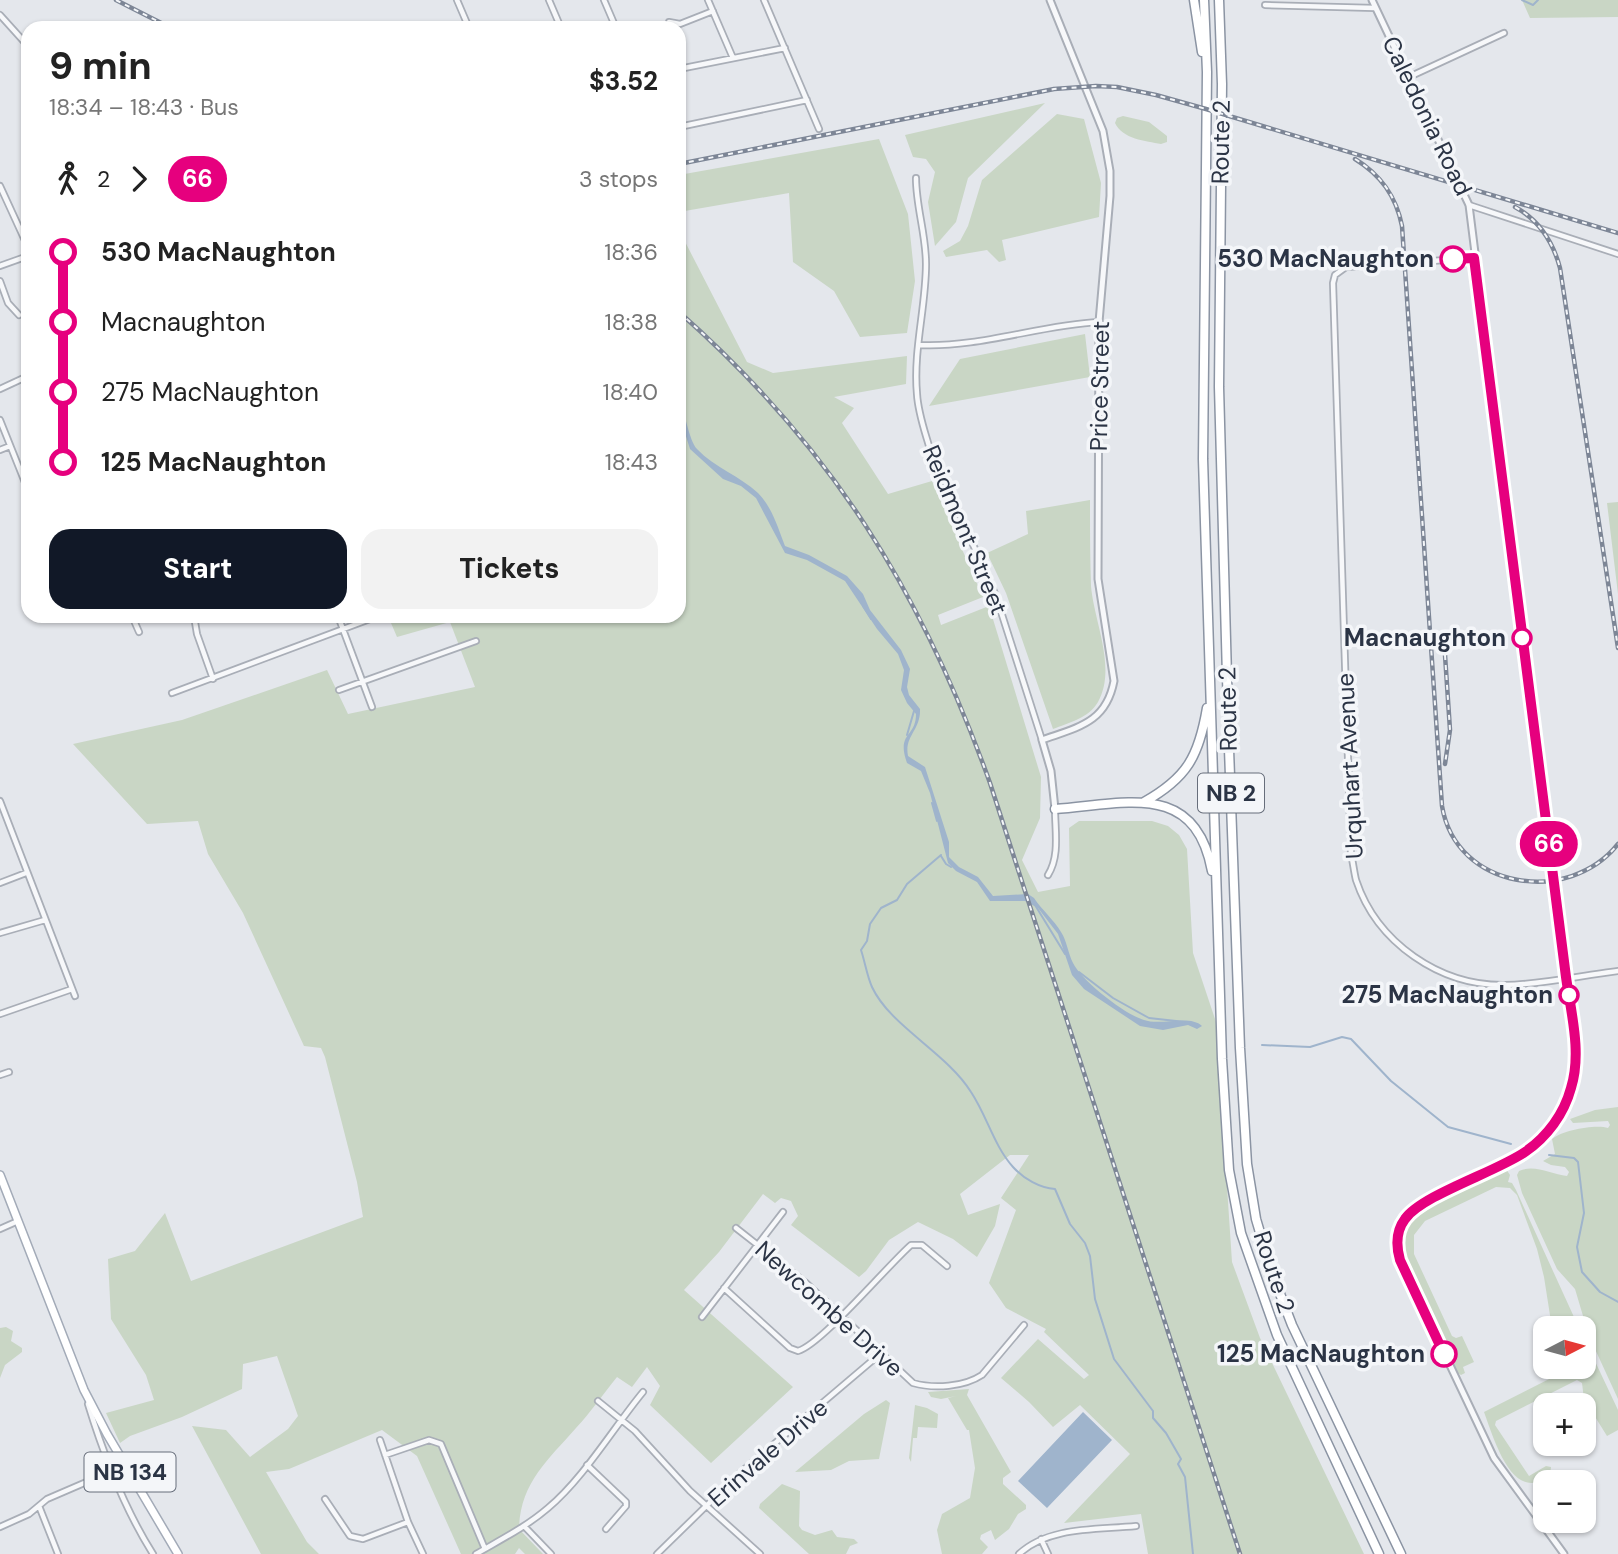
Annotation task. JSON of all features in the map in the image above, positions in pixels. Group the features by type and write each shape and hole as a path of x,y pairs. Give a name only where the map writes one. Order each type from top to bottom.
{"highway":[{"path":"1194,0 1206,98"},
{"name":"Route 2","path":"1204,0 1206,98 1203,403 1217,920 1229,1170 1241,1233 1277,1335 1379,1554"},
{"name":"Route 2","path":"1221,0 1219,387 1229,748 1247,1164 1259,1230 1292,1325 1401,1554"},
{"path":"1144,802 1179,778 1194,758 1201,740 1206,709 1209,664"},
{"path":"1055,809 1144,802 1180,813 1197,828 1207,847 1217,920"}],"main road":[{"name":"NB 134","path":"0,1175 84,1390 178,1554"}],"street":[{"path":"457,0 466,21"},
{"path":"550,0 558,21"},
{"path":"604,0 613,21"},
{"path":"708,0 733,58"},
{"path":"764,0 819,129"},
{"name":"Price Street","path":"1042,740 1084,725 1096,717 1111,695 1114,681 1098,579 1099,322 1110,170 1102,131 1050,0"},
{"name":"Caledonia Road","path":"1372,0 1469,205 1618,254"},
{"path":"1265,5 1375,8"},
{"path":"686,22 713,11"},
{"path":"0,15 21,38"},
{"path":"1409,77 1504,33"},
{"path":"686,68 785,48"},
{"path":"686,126 807,100"},
{"name":"Reidmont Street","path":"916,178 926,263 917,394 929,446 996,596 1051,771 1056,853 1054,865 1048,875"},
{"path":"0,186 21,232"},
{"path":"1469,205 1566,977 1575,1071 1567,1099 1552,1126 1539,1141 1505,1165 1415,1209 1401,1226 1397,1244 1402,1264 1494,1458 1564,1554"},
{"path":"0,266 21,258"},
{"name":"Urquhart Avenue","path":"1474,258 1346,267 1335,275 1333,283 1352,853 1356,880 1375,919 1392,940 1429,968 1471,982 1506,985 1618,971"},
{"path":"0,281 8,303 19,315"},
{"path":"919,345 961,344 1072,323 1099,322"},
{"path":"0,389 21,379"},
{"path":"0,420 21,474"},
{"path":"0,450 10,446"},
{"path":"135,623 139,632"},
{"path":"195,623 213,679"},
{"path":"341,623 372,706"},
{"path":"172,693 361,623"},
{"path":"339,690 476,641"},
{"path":"0,801 75,996"},
{"path":"0,883 26,873"},
{"path":"0,933 45,920"},
{"path":"0,1014 72,989"},
{"path":"0,1075 9,1072"},
{"path":"702,1317 783,1213"},
{"path":"0,1229 18,1221"},
{"name":"Newcombe Drive","path":"736,1228 789,1269 913,1383 963,1384 982,1375 1024,1325"},
{"path":"724,1288 793,1350 806,1348 911,1245 922,1245 947,1266"},
{"name":"Erinvale Drive","path":"657,1554 741,1472 880,1354"},
{"path":"84,1390 112,1471 153,1554"},
{"path":"476,1554 550,1507 587,1465 643,1392"},
{"path":"597,1401 620,1419 760,1554"},
{"path":"380,1440 408,1522 423,1554"},
{"path":"385,1455 429,1440 441,1444 485,1549"},
{"path":"0,1527 20,1519 47,1499 112,1471 125,1462"},
{"path":"587,1465 626,1502 626,1506 606,1529"},
{"path":"325,1499 350,1536 363,1539 408,1522"},
{"path":"39,1506 58,1554"},
{"path":"524,1526 551,1554"},
{"path":"1019,1554 1041,1539 1056,1534 1136,1526"},
{"path":"1041,1539 1048,1554"}],"green space":[{"path":"1522,0 1618,0 1618,17 1530,18"},
{"path":"1045,103 968,178 956,222 935,246 928,202 935,172 926,159 913,157 905,135"},
{"path":"1057,114 1084,119 1101,183 1099,217 1002,240 1006,260 999,262 987,250 946,257 943,251 960,241 968,226 982,180"},
{"path":"1123,116 1149,122 1167,136 1167,142 1148,142 1123,133 1115,123 1117,118"},
{"path":"879,139 908,214 915,281 907,333 860,337 834,291 793,262 789,193 686,211 686,174"},
{"path":"686,244 747,362 773,373 907,356 906,384 834,397 854,408 842,423 888,494 932,481 983,597 938,615 941,625 989,606 1041,777 1040,818 1022,860 1038,892 1070,886 1069,828 1079,821 1152,821 1168,826 1179,835 1187,849 1193,953 1216,1022 1232,1262 1260,1338 1364,1554 1148,1554 1141,1514 1064,1523 1130,1454 1080,1405 1053,1427 1001,1378 1038,1339 1084,1379 1089,1375 1044,1332 1046,1329 1006,1308 989,1283 1016,1210 1001,1198 1029,1155 1010,1155 960,1194 968,1215 1000,1204 995,1226 977,1257 953,1239 918,1222 889,1240 859,1277 791,1225 798,1216 791,1201 781,1198 775,1203 763,1194 719,1252 684,1290 793,1387 711,1463 650,1405 660,1386 647,1367 632,1387 617,1377 537,1473 524,1498 519,1529 543,1554 525,1554 519,1548 515,1554 461,1554 417,1456 382,1430 289,1469 266,1472 307,1542 319,1554 261,1554 192,1426 226,1430 250,1457 288,1429 298,1416 277,1356 243,1364 242,1389 182,1417 130,1436 120,1443 106,1413 154,1400 146,1375 111,1319 108,1259 135,1251 165,1213 191,1281 363,1217 357,1182 325,1057 321,1048 304,1046 243,913 208,854 198,821 147,824 73,744 182,720 327,670 348,714 475,687 450,623 686,623"},
{"path":"1085,334 1090,377 929,406 960,359"},
{"path":"1090,500 1091,586 1105,660 1103,689 1098,702 1089,712 1053,729 1006,593 987,553 1028,534 1026,511"},
{"path":"1618,502 1618,594 1607,503"},
{"path":"391,623 446,623 397,637"},
{"path":"1618,1107 1618,1399 1596,1351 1596,1316 1583,1316 1575,1289 1557,1269 1522,1193 1517,1175 1519,1171 1531,1169 1567,1176 1569,1172 1565,1167 1543,1161 1555,1154 1552,1139 1580,1129 1608,1128 1608,1121 1573,1123 1570,1119 1595,1110"},
{"path":"1506,1169 1510,1175 1508,1182 1512,1183 1516,1190 1574,1316 1550,1316 1537,1249 1517,1195 1510,1188 1496,1187 1425,1221 1414,1235 1414,1254 1452,1336 1462,1336 1474,1362 1463,1367 1465,1373 1458,1373 1406,1263 1402,1248 1402,1236 1406,1226 1432,1204"},
{"path":"6,1327 13,1331 11,1341 22,1348 22,1352 5,1365 0,1378 0,1328"},
{"path":"1596,1363 1618,1410 1618,1430 1607,1436 1596,1418 1596,1393 1583,1393 1582,1383 1577,1380 1551,1393 1533,1393 1533,1402 1496,1421 1495,1425 1529,1476 1533,1474 1533,1482 1525,1482 1515,1476 1506,1465 1484,1412 1549,1379 1596,1379"},
{"path":"969,1389 967,1395 1011,1472 1003,1478 1003,1484 1026,1505 1026,1509 1018,1514 1009,1529 995,1540 991,1530 981,1535 980,1539 988,1547 982,1554 942,1554 937,1530 942,1514 970,1498 975,1468 969,1430 948,1398 956,1396 941,1399 931,1397 928,1392"},
{"path":"886,1400 890,1403 879,1459 849,1461 831,1470 795,1472 864,1414"},
{"path":"915,1405 938,1414 937,1428 918,1427 917,1438 913,1438 911,1462 909,1458"},
{"path":"782,1484 800,1491 799,1526 802,1530 815,1535 832,1530 837,1537 854,1539 858,1543 850,1546 846,1554 809,1554 759,1508"}],"water":[{"path":"686,420 697,449 763,499 771,511 785,546 809,555 847,576 863,594 870,610 901,650 910,669 907,687 909,695 920,709 918,722 908,743 908,756 925,767 949,842 949,857 959,867 978,877 993,896 1028,894 1034,898 1061,932 1078,970 1115,1004 1144,1020 1183,1020 1202,1026 1197,1029 1188,1025 1163,1030 1140,1026 1084,989 1072,975 1058,934 1038,908 1025,901 990,901 977,882 956,871 948,863 930,793 921,771 907,763 904,753 905,740 913,727 916,714 901,690 904,670 898,654 877,629 845,581 807,560 785,553 756,498 741,486 723,479 690,449 686,436"},
{"path":"1083,1412 1112,1440 1047,1508 1018,1481"}],"waterway":[{"path":"1522,0 1533,5 1538,0"},
{"path":"863,606 871,619"},
{"path":"907,735 914,711"},
{"path":"932,803 937,821"},
{"path":"941,855 907,884 897,900 881,908 870,924 867,941 861,950 870,983 880,1001 892,1014 961,1078 977,1101 1001,1150 1013,1167 1032,1182 1055,1189 1070,1224 1085,1243 1090,1256 1095,1299 1114,1359 1153,1411 1153,1418 1166,1433 1181,1459 1178,1464 1185,1477 1193,1554"},
{"path":"941,856 951,867"},
{"path":"1035,905 1065,954"},
{"path":"1079,972 1113,998 1149,1018 1185,1022"},
{"path":"1262,1045 1310,1047 1342,1037 1351,1039 1391,1081 1448,1127 1511,1144"},
{"path":"1549,1155 1574,1158 1578,1162 1584,1213 1577,1247 1582,1272 1600,1292 1618,1302"}],"railway":[{"path":"116,0 157,21"},
{"path":"686,163 1054,89 1117,87 1206,109 1618,233"},
{"path":"1355,159 1386,187 1396,205 1402,226 1442,806 1452,834 1469,856 1491,871 1517,880 1544,881 1572,876 1597,864 1618,844"},
{"path":"1515,207 1531,218 1544,233 1560,268 1618,648"},
{"path":"686,318 734,363 783,416 827,470 902,586 934,648 990,783 1240,1554"},
{"path":"1445,655 1450,730 1445,764"}],"bus line":[{"name":"66","path":"1444,1354 1400,1260 1397,1244 1401,1226 1407,1216 1419,1206 1505,1165 1539,1141 1563,1108 1575,1071 1566,977 1474,258 1453,259"}],"place":[{"name":"530 MacNaughton","path":"1453,259"},
{"name":"Macnaughton","path":"1522,638"},
{"name":"275 MacNaughton","path":"1569,995"},
{"name":"125 MacNaughton","path":"1444,1354"}]}
